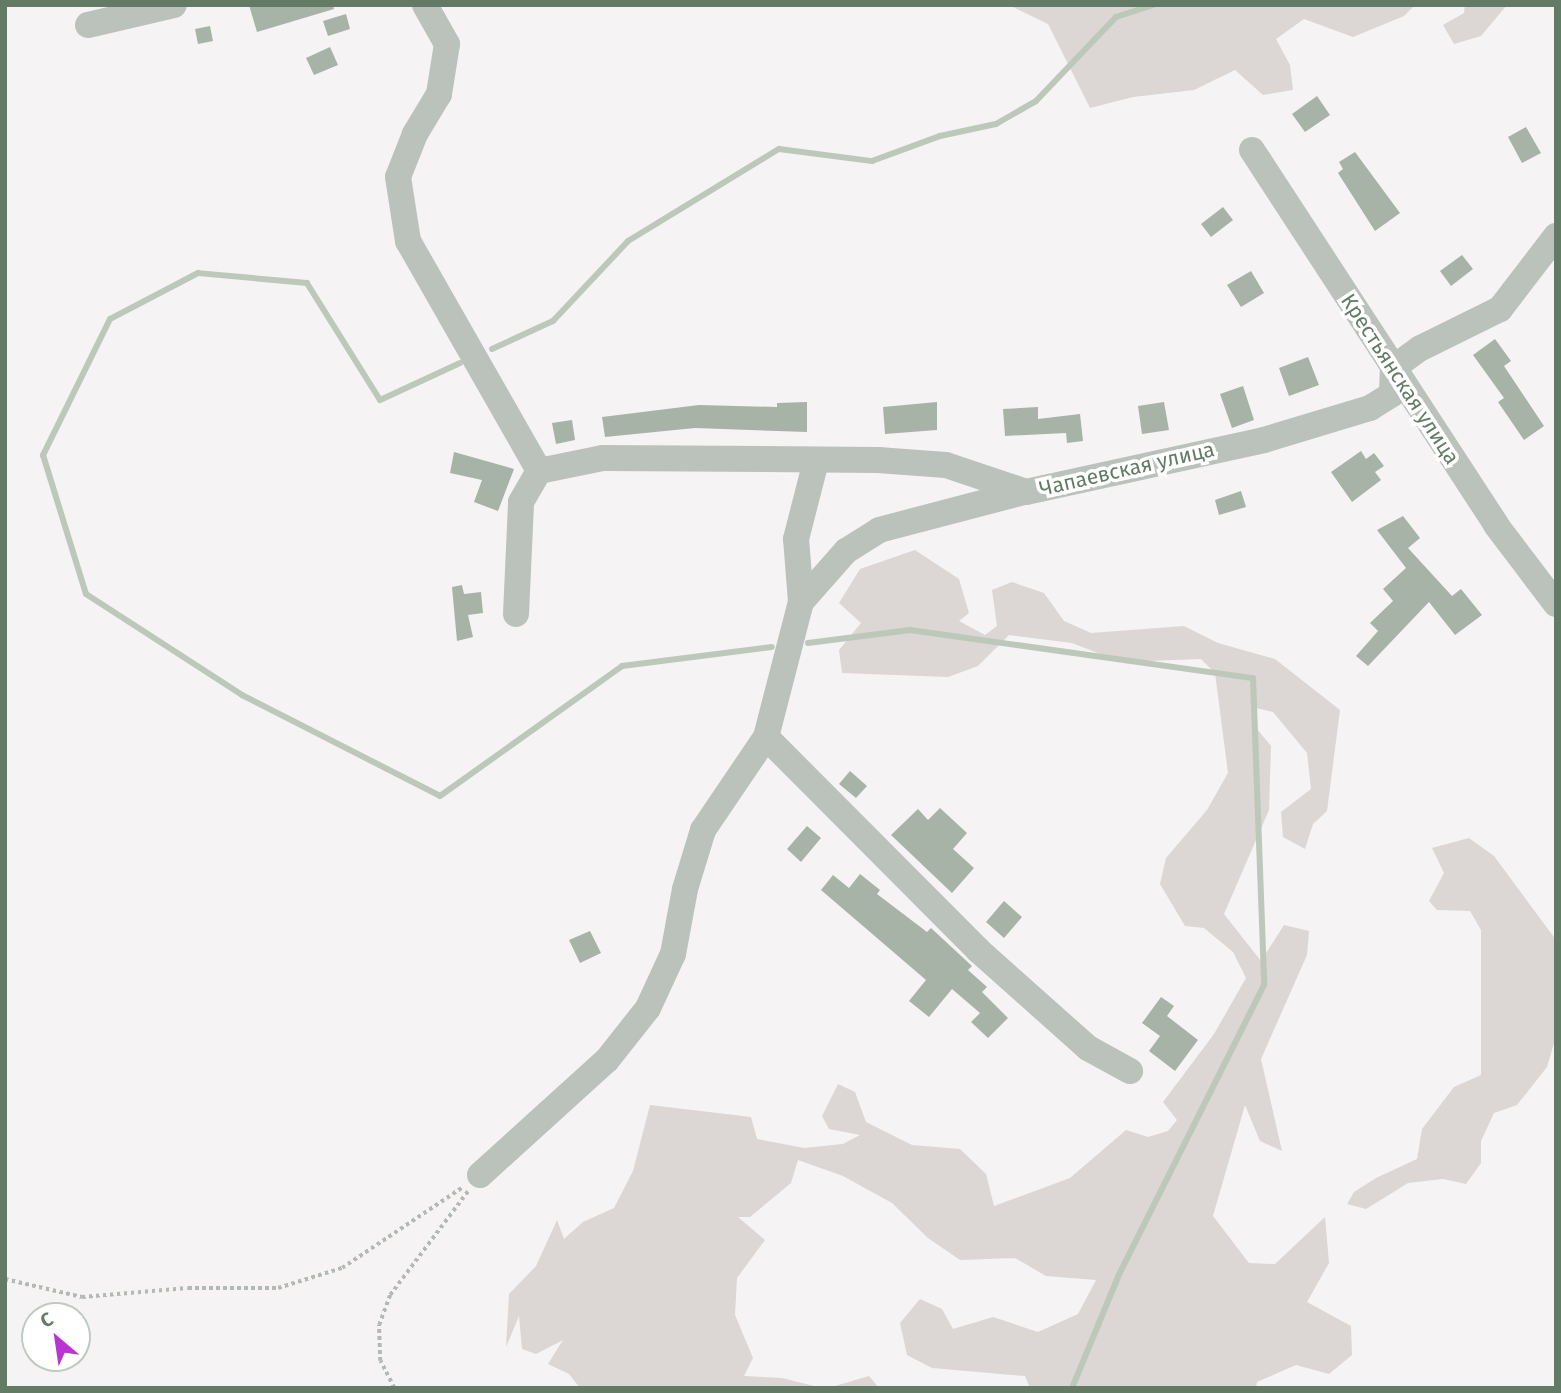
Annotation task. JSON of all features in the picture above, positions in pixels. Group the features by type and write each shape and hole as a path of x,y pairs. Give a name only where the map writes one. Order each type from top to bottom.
{"street":[{"path":"88,25 174,5"},
{"path":"425,5 447,44 439,94 415,134 398,177 408,241 539,471 521,502 516,614"},
{"name":"Крестьянская улица","path":"1252,150 1496,525 1556,604"},
{"path":"1394,368 1421,348 1500,309 1556,236"},
{"name":"Чапаевская улица","path":"539,471 603,458 946,465 1026,492 1264,440 1370,408 1392,394 1394,368"},
{"path":"480,1175 607,1060 648,1008 673,954 685,889 703,830 766,737 801,602 796,539 816,461"},
{"path":"801,602 846,551 879,530 1026,492"},
{"path":"766,737 978,950 1088,1048 1130,1071"}],"path":[{"path":"5,1279 82,1297 188,1288 278,1288 342,1268 480,1175"},
{"path":"394,1388 380,1361 379,1325 390,1295 480,1175"}],"shaded area":[{"path":"1009,5 1415,5 1404,16 1353,37 1304,19 1276,39 1290,65 1293,90 1263,95 1235,70 1194,90 1133,97 1090,108 1048,24"},
{"path":"1465,5 1507,5 1481,36 1454,44 1443,25 1464,13"},
{"path":"915,550 959,579 969,613 959,621 985,635 997,626 992,590 1012,582 1044,593 1064,621 1091,633 1184,626 1218,643 1275,659 1340,710 1327,811 1313,824 1305,849 1283,837 1281,812 1311,789 1307,753 1273,712 1252,707 1253,724 1271,746 1269,810 1224,914 1261,961 1284,925 1309,931 1307,955 1261,1059 1282,1151 1260,1141 1245,1105 1213,1216 1249,1263 1275,1264 1325,1217 1329,1263 1307,1302 1351,1326 1352,1355 1329,1374 1296,1365 1257,1382 1256,1388 1030,1388 1025,1376 932,1368 907,1355 900,1323 920,1299 942,1309 953,1329 993,1317 1038,1332 1078,1314 1096,1280 1046,1276 1015,1258 960,1260 928,1238 892,1203 843,1176 798,1160 791,1183 750,1217 738,1217 765,1240 737,1278 735,1315 753,1358 744,1376 782,1378 822,1388 580,1388 569,1374 548,1364 563,1340 536,1354 522,1349 519,1316 506,1347 509,1294 536,1266 557,1220 564,1239 583,1222 614,1208 633,1171 650,1105 751,1117 757,1139 804,1148 843,1144 860,1135 829,1129 822,1116 838,1084 855,1092 866,1122 912,1145 960,1149 986,1174 994,1206 1070,1178 1126,1130 1148,1137 1168,1131 1177,1120 1163,1102 1214,1034 1246,978 1233,952 1204,928 1185,926 1160,884 1166,858 1207,810 1228,773 1215,673 1201,659 1121,662 1072,643 1009,635 978,666 948,677 842,673 839,650 861,623 839,603 860,569"},
{"path":"1469,838 1494,856 1556,940 1556,1036 1547,1067 1517,1105 1494,1113 1481,1141 1481,1163 1466,1184 1443,1179 1408,1183 1366,1209 1347,1204 1354,1192 1376,1178 1417,1159 1422,1129 1454,1087 1481,1075 1481,930 1470,911 1437,910 1429,901 1444,873 1432,848"},
{"path":"869,1376 879,1388 828,1388"}],"building":[{"path":"249,5 333,5 334,9 257,32"},
{"path":"346,14 350,29 328,36 323,21"},
{"path":"210,26 213,41 198,44 195,29"},
{"path":"330,47 338,65 314,75 306,58"},
{"path":"1317,96 1330,115 1305,132 1292,114"},
{"path":"1526,127 1541,153 1522,163 1508,137"},
{"path":"1355,152 1400,213 1375,231 1338,173 1343,169 1339,162"},
{"path":"1223,207 1233,220 1211,237 1201,224"},
{"path":"1462,255 1473,269 1451,286 1440,271"},
{"path":"1251,271 1264,293 1241,307 1227,285"},
{"path":"1495,339 1511,361 1504,366 1544,426 1524,440 1498,402 1504,398 1473,355"},
{"path":"1308,357 1319,385 1289,396 1279,368"},
{"path":"1243,386 1254,420 1232,428 1220,394"},
{"path":"807,402 807,432 695,428 605,437 602,417 699,405 777,407 777,403"},
{"path":"937,402 937,430 885,434 883,407"},
{"path":"1164,402 1169,430 1142,434 1138,406"},
{"path":"1038,407 1038,419 1080,414 1083,441 1067,443 1066,433 1005,436 1003,409"},
{"path":"572,420 575,440 556,444 552,423"},
{"path":"1361,451 1366,459 1374,453 1384,466 1375,472 1381,480 1352,502 1331,472"},
{"path":"454,452 514,469 498,511 474,502 482,480 450,473"},
{"path":"1241,491 1246,507 1219,515 1215,500"},
{"path":"1403,516 1420,538 1408,548 1452,596 1461,589 1482,615 1455,635 1429,602 1368,666 1356,656 1378,631 1370,623 1393,601 1383,589 1406,568 1377,530"},
{"path":"462,585 464,594 481,592 483,613 468,615 473,637 457,641 452,587"},
{"path":"850,771 867,786 856,798 839,784"},
{"path":"940,808 967,833 953,849 974,868 952,893 891,835 918,809 928,820"},
{"path":"807,826 821,838 801,862 787,849"},
{"path":"860,874 880,890 877,894 927,932 931,928 972,966 968,970 987,987 982,992 1008,1018 988,1038 971,1022 980,1013 952,989 929,1017 909,1001 926,980 821,890 833,875 849,888"},
{"path":"1004,901 1022,917 1004,938 986,922"},
{"path":"590,931 601,953 580,963 569,940"},
{"path":"1161,997 1174,1006 1167,1016 1198,1040 1175,1071 1149,1051 1160,1036 1142,1023"}],"waterway":[{"path":"492,349 553,321 628,241 779,149 872,161 940,136 996,124 1036,101 1116,17 1154,5"},
{"path":"460,363 380,400 307,283 198,273 110,319 43,455 86,594 242,695 440,796 622,666 772,647"},
{"path":"808,643 910,630 1253,678 1264,985 1118,1277 1072,1388"}]}
